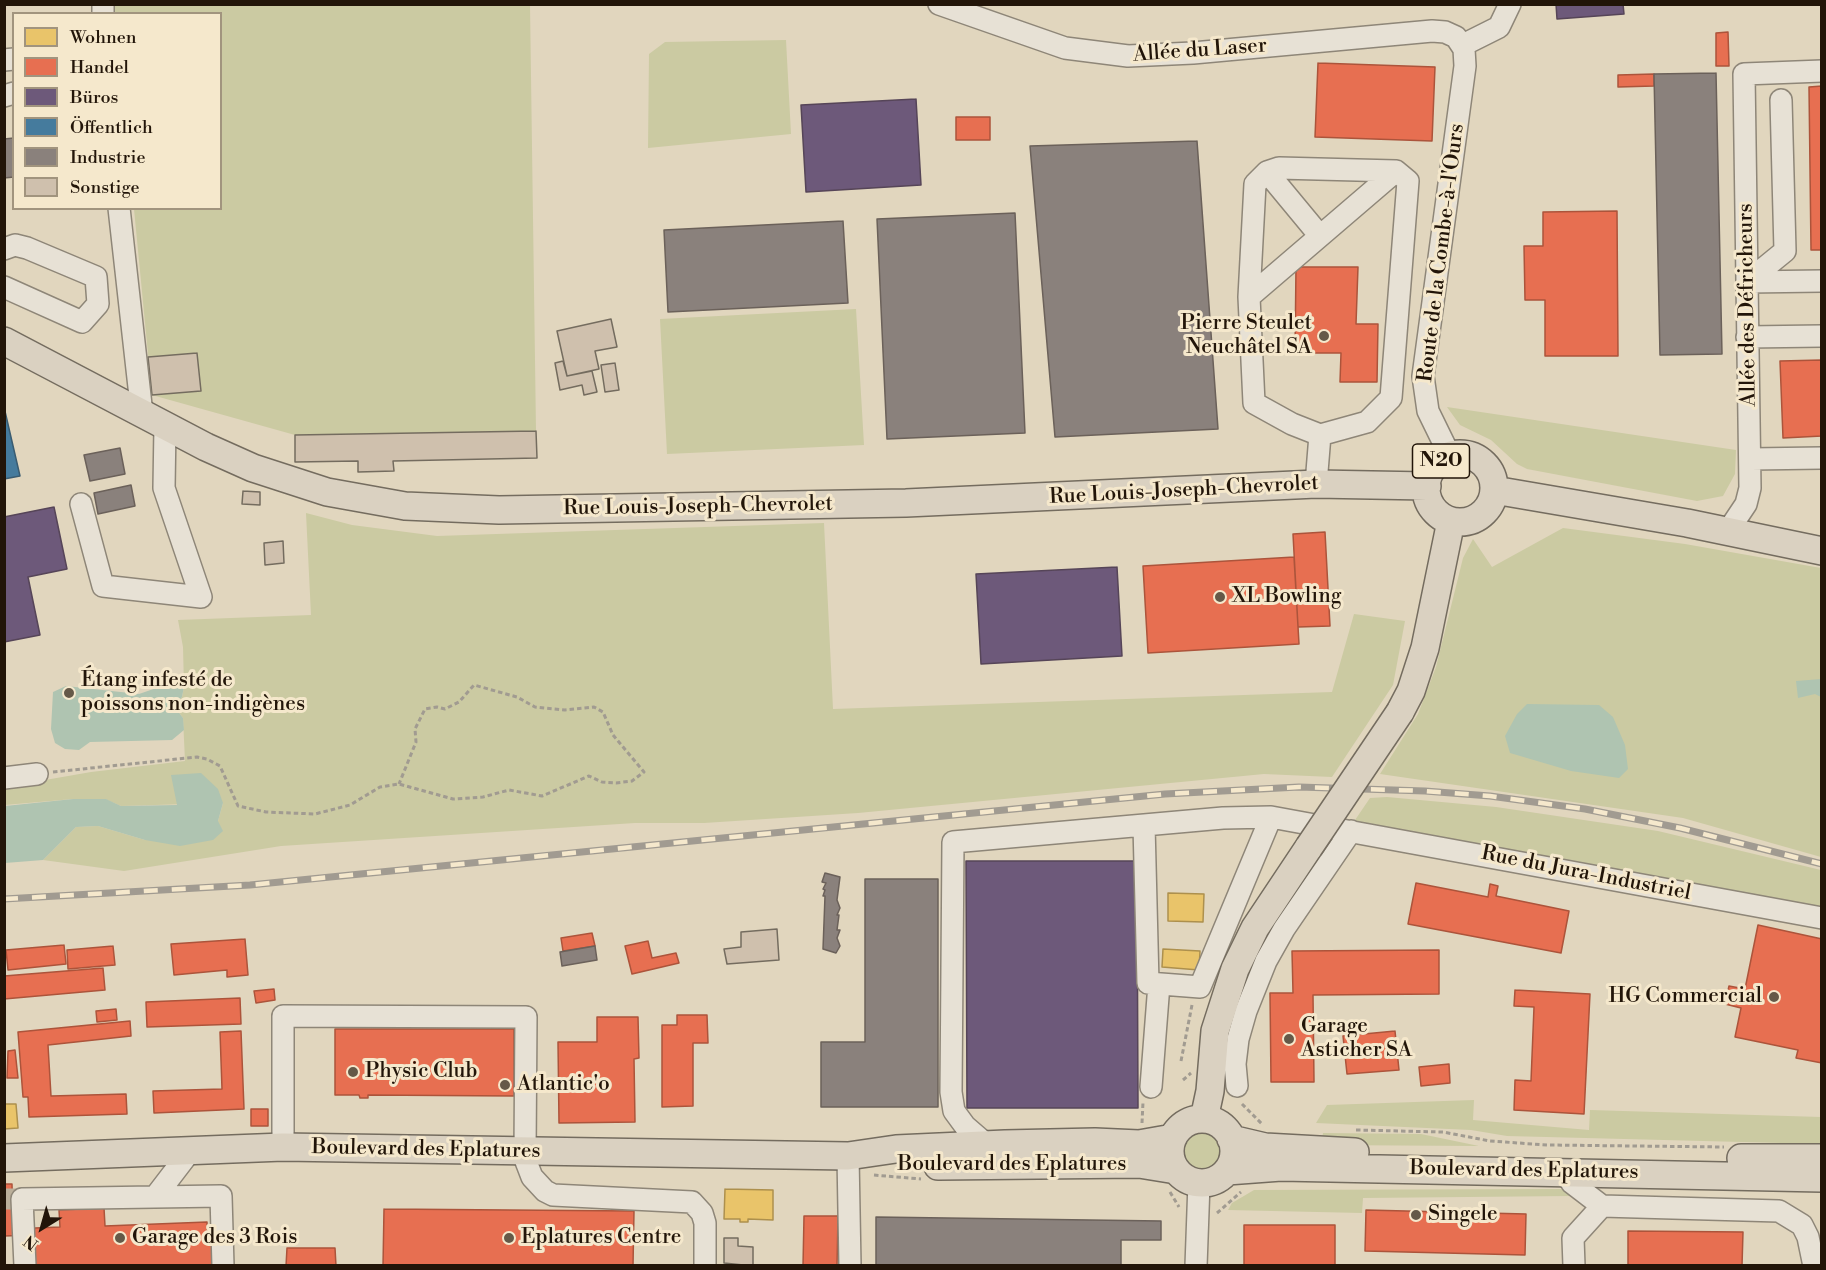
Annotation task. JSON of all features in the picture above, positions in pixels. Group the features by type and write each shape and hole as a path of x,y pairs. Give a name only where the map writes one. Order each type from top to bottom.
{"main road":[{"name":"Rue Louis-Joseph-Chevrolet","path":"7,344 253,468 292,481 366,500 441,510 906,503 1316,484 1427,486"},
{"name":"N20","path":"1459,455 1477,459 1490,472 1494,490 1487,509 1480,516 1461,522 1452,521 1433,508 1427,486 1431,471 1450,456 1459,455"},
{"name":"N20","path":"1494,490 1728,531 1821,551"},
{"path":"1204,1119 1210,1091 1213,1044 1218,1020 1235,969 1255,928 1400,712 1411,692 1425,648 1452,521"},
{"path":"1204,1119 1218,1124 1231,1138 1233,1159 1227,1171 1217,1179 1181,1181 1170,1151 1173,1138 1185,1124 1204,1119"},
{"name":"Boulevard des Eplatures","path":"4,1158 283,1147 848,1156 896,1149 1095,1142 1138,1144 1173,1138"},
{"name":"Boulevard des Eplatures","path":"1231,1138 1265,1147 1352,1152 1821,1158"},
{"name":"Boulevard des Eplatures","path":"848,1156 909,1167 1139,1164 1181,1181"},
{"name":"Boulevard des Eplatures","path":"1227,1171 1281,1167 1821,1178"}],"street":[{"name":"Allée du Laser","path":"939,4 1065,48 1128,56 1193,53 1432,31 1452,34 1463,45"},
{"path":"1463,45 1499,27 1510,4"},
{"name":"Route de la Combe-à-l'Ours","path":"1450,456 1428,411 1423,376 1465,66 1463,45"},
{"name":"Allée des Défricheurs","path":"1728,531 1749,499 1751,459 1744,74 1821,71"},
{"path":"1747,282 1785,251 1781,100"},
{"path":"1280,168 1396,171 1408,181 1391,398 1366,422 1320,435 1292,424 1254,403 1249,297 1254,184 1268,172 1280,168"},
{"path":"1249,297 1396,171"},
{"path":"1268,172 1320,236"},
{"path":"81,504 103,586 201,597 164,488 119,210"},
{"path":"4,249 15,245 27,248 96,277 98,304 82,322 4,286"},
{"path":"1747,282 1821,281"},
{"path":"1747,337 1821,336"},
{"path":"1316,484 1320,435"},
{"path":"1751,459 1821,458"},
{"path":"4,778 37,774"},
{"path":"1144,825 1148,983 1200,987 1271,817"},
{"name":"Rue du Jura-Industriel","path":"987,1145 965,1126 954,1111 951,1092 953,842 1144,825 1271,817 1821,918"},
{"path":"1238,1094 1235,1064 1238,1039 1246,1011 1266,961 1284,929 1351,831"},
{"path":"1151,1087 1158,984"},
{"path":"283,1147 283,1016 526,1017 524,1151 532,1177 545,1191 553,1195 692,1202 702,1213 705,1223 705,1266"},
{"path":"155,1197 191,1150"},
{"path":"848,1156 850,1266"},
{"path":"1564,1172 1572,1183 1602,1206 1779,1211 1802,1225 1808,1237 1814,1266"},
{"path":"1181,1181 1196,1266"},
{"path":"25,1266 22,1199 221,1196 223,1266"},
{"path":"1574,1266 1573,1238 1602,1206"}],"path":[{"path":"37,774 197,757 220,766 238,806 276,813 315,814 350,805 380,788 399,784 453,800 483,797 509,790 542,795 589,776 602,782 632,781 644,772 613,735 603,712 594,707 565,710 536,707 517,697 474,685 459,702 446,709 437,707 425,710 415,729 416,742 399,784"},
{"path":"1181,1061 1188,1019 1200,987"},
{"path":"1141,1133 1143,1096 1150,1096 1151,1087"},
{"path":"1238,1094 1266,1128"},
{"path":"1348,1130 1443,1132 1490,1141 1547,1144 1726,1147"},
{"path":"1180,1212 1181,1181"}],"shaded area":[{"path":"114,5 530,5 536,431 295,435 152,395 134,210 222,210 222,12 115,12"},
{"path":"786,40 791,134 648,148 649,54 665,42"},
{"path":"856,309 864,445 667,454 660,319"},
{"path":"1447,407 1736,450 1735,474 1723,496 1697,501 1527,469 1517,464 1491,440 1460,425"},
{"path":"306,513 352,525 437,536 824,523 833,709 1332,692 1354,614 1405,621 1393,685 1332,777 1264,774 858,813 704,823 635,823 281,846 124,871 43,860 76,827 98,826 145,840 218,821 223,803 121,806 105,799 73,799 5,805 5,787 91,772 185,761 183,718 174,706 182,697 184,687 183,647 178,620 311,615"},
{"path":"1563,528 1685,544 1821,568 1821,857 1683,818 1380,774 1418,714 1436,667 1463,558 1473,539 1492,567"},
{"path":"1821,679 1821,697 1815,694 1798,698 1796,681"},
{"path":"168,684 184,687 182,697 174,706 183,718 184,730 172,740 90,742 79,750 65,749 55,743 51,729 53,692 66,686 139,694"},
{"path":"1527,704 1599,705 1613,717 1625,745 1628,769 1619,778 1571,771 1510,753 1505,736 1517,714"},
{"path":"201,773 218,789 223,803 218,821 223,831 213,840 180,846 145,840 98,826 76,827 43,860 5,863 5,806 73,799 106,799 121,806 177,805 171,775"},
{"path":"1387,797 1496,807 1658,831 1821,870 1821,913 1353,823 1370,798"},
{"path":"1474,1100 1473,1120 1589,1130 1590,1110 1821,1117 1821,1144 1507,1136 1471,1130 1316,1123 1327,1105"},
{"path":"1201,1133 1215,1139 1221,1153 1215,1167 1201,1173 1187,1167 1181,1153 1187,1139"},
{"path":"1323,1133 1421,1134 1479,1146 1321,1145"},
{"path":"1562,1189 1571,1196 1363,1198 1362,1213 1228,1210 1232,1203 1254,1190"}],"building: Wohnen":[{"path":"1168,893 1204,894 1203,922 1168,921"},
{"path":"1163,949 1200,951 1199,970 1162,967"},
{"path":"4,1104 16,1104 18,1128 4,1129"},
{"path":"725,1189 773,1190 773,1220 748,1219 748,1222 740,1222 740,1219 724,1219"}],"building: Handel":[{"path":"1728,32 1729,66 1716,66 1716,33"},
{"path":"1318,63 1435,67 1432,141 1315,137"},
{"path":"1654,74 1654,86 1618,87 1618,75"},
{"path":"1822,86 1822,250 1811,250 1809,87"},
{"path":"956,117 990,117 990,140 956,140"},
{"path":"1617,211 1618,356 1545,356 1545,300 1525,300 1524,246 1543,246 1543,212"},
{"path":"1296,267 1358,267 1356,324 1378,324 1377,382 1340,382 1341,353 1295,353"},
{"path":"1822,360 1822,436 1783,438 1780,361"},
{"path":"1325,532 1330,626 1298,627 1293,534"},
{"name":"XL Bowling","path":"1294,557 1299,644 1148,653 1143,566"},
{"path":"1416,883 1488,897 1490,884 1498,886 1496,896 1569,911 1561,953 1408,924"},
{"name":"HG Commercial","path":"1758,925 1822,939 1822,1063 1796,1058 1798,1050 1735,1037 1741,1008 1725,1004 1729,986 1745,989"},
{"path":"592,933 595,946 563,951 561,938"},
{"path":"245,939 248,975 227,977 227,970 174,975 171,944"},
{"path":"648,941 652,958 676,953 679,963 632,974 625,946"},
{"path":"64,945 66,964 8,970 6,950"},
{"path":"113,946 115,965 68,969 67,950"},
{"path":"1439,950 1439,994 1313,995 1314,1082 1271,1082 1270,993 1293,993 1292,951"},
{"path":"103,968 105,990 4,999 4,976"},
{"path":"274,989 275,1000 256,1003 254,991"},
{"path":"1515,990 1590,994 1584,1114 1514,1110 1515,1080 1531,1081 1534,1007 1514,1006"},
{"path":"240,998 241,1024 147,1027 146,1002"},
{"path":"116,1009 117,1020 97,1022 96,1011"},
{"path":"677,1015 707,1015 708,1043 693,1043 693,1106 662,1107 662,1025 677,1025"},
{"path":"597,1017 638,1017 639,1058 634,1059 635,1122 559,1123 558,1042 597,1042"},
{"path":"130,1021 131,1036 48,1045 51,1096 126,1094 127,1114 29,1117 28,1097 23,1097 18,1032"},
{"path":"335,1029 514,1029 514,1096 368,1095 368,1098 360,1098 359,1095 335,1095"},
{"path":"241,1031 244,1109 154,1113 153,1091 222,1089 220,1032"},
{"path":"1395,1031 1399,1070 1347,1074 1343,1036"},
{"path":"15,1050 18,1078 7,1078 8,1051"},
{"path":"1449,1064 1450,1083 1421,1086 1419,1067"},
{"path":"251,1109 268,1109 268,1126 251,1126"},
{"path":"4,1184 12,1184 13,1229 35,1228 32,1235 4,1236"},
{"name":"Garage des 3 Rois","path":"104,1208 105,1226 207,1222 207,1240 215,1240 215,1266 33,1266 32,1231 35,1228 60,1227 59,1210"},
{"name":"Eplatures Centre","path":"384,1209 634,1211 633,1266 383,1266"},
{"path":"1366,1210 1526,1214 1525,1255 1365,1251"},
{"path":"804,1216 838,1216 837,1266 803,1266"},
{"path":"1244,1225 1335,1225 1335,1266 1244,1266"},
{"path":"1628,1231 1743,1232 1742,1266 1628,1266"},
{"path":"287,1248 335,1248 336,1266 286,1266"}],"building: Büros":[{"path":"1556,4 1623,4 1624,14 1557,19"},
{"path":"916,99 921,185 806,192 801,105"},
{"path":"54,507 67,569 28,577 40,635 4,642 4,517"},
{"path":"1117,567 1122,656 981,664 976,574"},
{"path":"966,861 1137,861 1138,1108 967,1108"}],"building: Öffentlich":[{"path":"4,407 20,476 4,479"}],"building: Industrie":[{"path":"1716,73 1722,354 1660,355 1654,74"},
{"path":"12,138 12,177 4,178 4,139"},
{"path":"1197,141 1218,429 1055,437 1030,146"},
{"path":"1015,213 1025,433 887,439 877,219"},
{"path":"843,221 848,303 668,312 664,230"},
{"path":"120,448 125,474 90,481 84,455"},
{"path":"131,485 135,506 98,514 94,493"},
{"path":"825,873 840,877 837,930 840,930 837,938 840,946 836,953 823,949 825,890 823,889 826,883 822,882"},
{"path":"865,879 938,879 938,1107 821,1107 821,1042 865,1042"},
{"path":"595,946 597,960 562,966 560,952"},
{"path":"876,1217 1161,1221 1161,1240 1121,1240 1121,1266 876,1266"}],"building: Sonstige":[{"path":"611,319 617,347 595,351 599,369 567,376 557,331"},
{"path":"197,353 201,391 152,395 148,357"},
{"path":"563,361 567,376 592,371 597,392 584,395 582,385 560,390 555,363"},
{"path":"615,363 619,390 605,392 601,365"},
{"path":"536,431 537,458 393,461 394,471 358,472 358,461 295,462 295,435"},
{"path":"243,491 260,492 260,505 242,504"},
{"path":"283,541 284,563 265,565 264,543"},
{"path":"777,929 779,960 727,964 724,949 741,947 741,932"},
{"path":"724,1238 738,1238 738,1246 753,1247 753,1266 724,1263"}],"tunnel":[{"path":"4,1199 22,1199"}],"railway":[{"path":"4,899 250,885 1165,794 1299,787 1425,791 1490,796 1585,809 1680,828 1822,864"}],"place":[{"name":"Pierre Steulet Neuchâtel SA","path":"1324,336"},
{"name":"XL Bowling","path":"1220,597"},
{"name":"Étang infesté de poissons non-indigènes","path":"69,693"},
{"name":"HG Commercial","path":"1774,997"},
{"name":"Garage Asticher SA","path":"1289,1039"},
{"name":"Physic Club","path":"353,1072"},
{"name":"Atlantic'o","path":"505,1085"},
{"name":"Singele","path":"1416,1215"},
{"name":"Garage des 3 Rois","path":"120,1238"},
{"name":"Eplatures Centre","path":"509,1238"}]}
